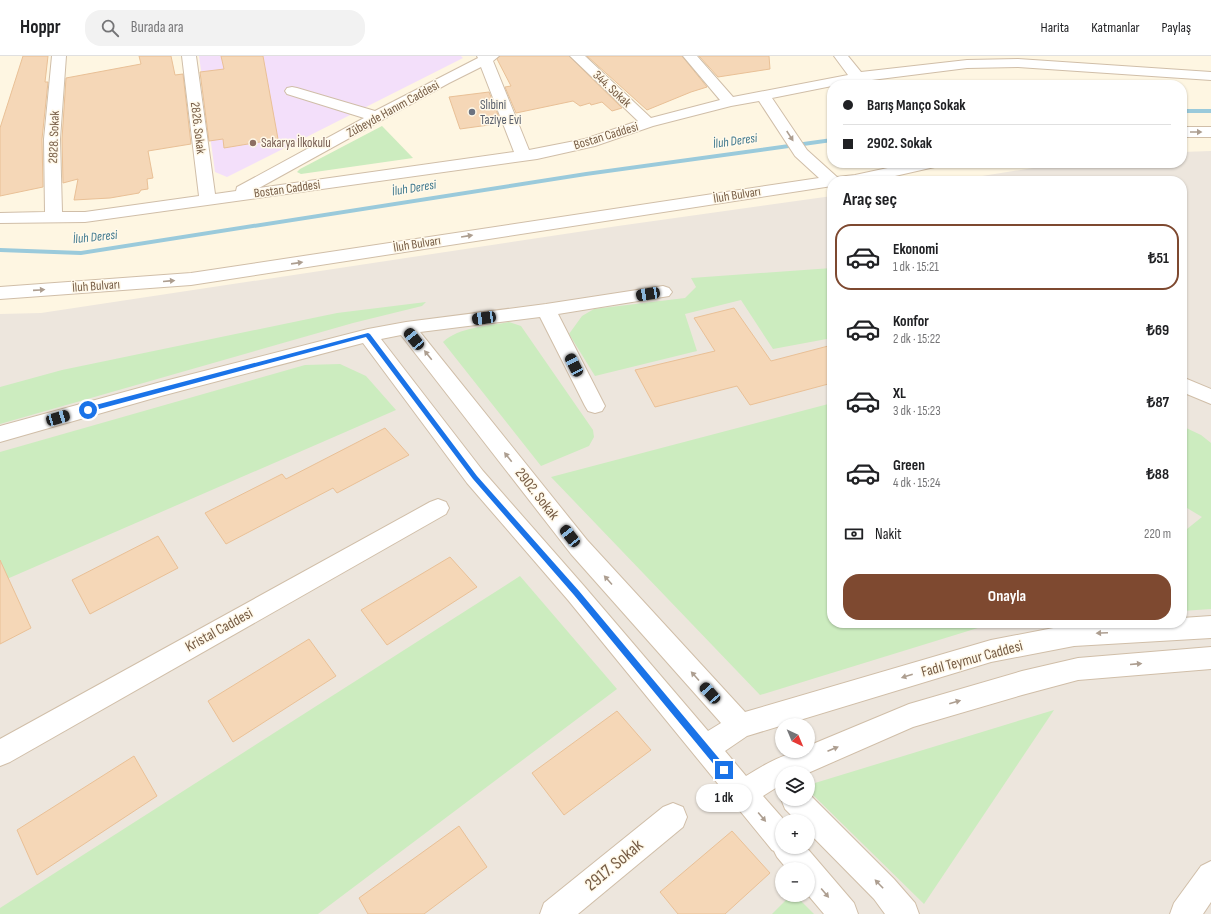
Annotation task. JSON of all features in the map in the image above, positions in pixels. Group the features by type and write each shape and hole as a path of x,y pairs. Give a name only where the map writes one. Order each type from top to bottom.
{"street":[{"name":"2828. Sokak","path":"54,218 52,139 59,56"},
{"name":"2826. Sokak","path":"189,56 208,201"},
{"name":"344. Sokak","path":"577,56 648,123"},
{"path":"690,56 730,102"},
{"path":"841,56 857,77"},
{"path":"1066,56 1079,67"},
{"path":"487,57 523,156"},
{"name":"Zübeyde Hanım Caddesi","path":"230,197 487,57"},
{"name":"Bostan Caddesi","path":"849,80 857,77 962,60 1079,67 1201,71"},
{"name":"Bostan Caddesi","path":"0,218 85,217 523,156 589,143 648,123 730,102 763,95 827,85"},
{"path":"292,91 378,117"},
{"path":"763,95 801,152 827,176"},
{"path":"1187,132 1211,132"},
{"path":"866,176 891,168"},
{"name":"İluh Bulvarı","path":"0,293 191,279 827,182"},
{"path":"0,434 161,389 368,335 406,328 546,310 663,292"},
{"path":"546,310 595,406"},
{"name":"2902. Sokak","path":"406,328 579,547 740,726"},
{"path":"368,335 475,478 576,593 775,832"},
{"path":"1187,386 1211,397"},
{"name":"Kristal Caddesi","path":"0,753 438,508"},
{"name":"Fadıl Teymur Caddesi","path":"706,748 740,726 991,651 1074,635 1211,627"},
{"path":"806,766 909,716 1022,683 1078,669 1211,658"},
{"path":"743,793 775,781"},
{"path":"802,806 884,889 904,914"},
{"name":"2917. Sokak","path":"555,914 672,817"},
{"path":"793,854 800,862"},
{"path":"1185,914 1211,876"},
{"path":"815,880 843,914"}],"shaded area":[{"name":"Sakarya İlkokulu","path":"199,56 461,56 463,58 227,177 215,172"},
{"path":"1211,151 1211,914 0,914 0,314 41,313 618,226 827,197 827,628 1187,628 1187,176 982,176 1033,168 1187,168 1187,152"}],"green space":[{"path":"382,126 413,158 301,174 297,172 300,169"},
{"path":"827,268 827,339 773,349 741,300 685,314 697,351 595,376 569,334 582,316 594,309 685,298 696,287 691,278"},
{"path":"426,302 422,306 353,323 0,424 0,387 62,370 337,313"},
{"path":"509,322 521,326 593,430 594,437 589,446 541,466 443,342 465,330"},
{"path":"340,364 366,376 396,410 0,582 0,452 305,365"},
{"path":"827,404 827,628 978,628 760,695 551,477"},
{"path":"1187,428 1201,435 1211,443 1211,609 1187,611 1187,529 1202,517 1187,508"},
{"path":"520,576 617,689 318,914 0,914 0,908"},
{"path":"1054,710 924,904 815,797 815,783"},
{"path":"784,902 802,902 814,914 772,914"}],"building":[{"path":"23,56 48,56 45,82 48,82 42,139 43,187 0,196 0,128"},
{"path":"139,56 171,56 175,75 183,74 191,144 148,151 153,178 147,179 148,189 141,190 139,193 110,198 74,200 78,179 63,183 62,139 66,78 141,64"},
{"path":"221,56 263,56 278,139 224,148 223,139 209,141 200,72 224,69"},
{"path":"500,56 569,56 622,108 612,111 602,102 580,106 573,101 516,113 505,87 511,86 497,59"},
{"path":"587,56 682,56 707,87 647,110"},
{"path":"699,56 769,56 770,69 718,77"},
{"name":"Slıbini Taziye Evi","path":"489,92 499,117 493,118 496,124 460,129 449,97"},
{"path":"734,308 771,361 827,346 827,384 750,405 737,386 655,407 635,370 715,351 694,318"},
{"path":"385,428 409,455 337,493 333,488 226,544 205,513 282,474 286,479"},
{"path":"158,536 178,568 90,614 72,580"},
{"path":"450,557 477,587 387,645 361,610"},
{"path":"0,560 31,628 0,644"},
{"path":"309,639 336,676 233,742 208,701"},
{"path":"617,711 651,750 564,815 532,773"},
{"path":"134,756 157,796 37,875 17,830"},
{"path":"459,826 487,867 424,914 368,914 359,898"},
{"path":"732,831 770,873 725,914 678,914 660,892"}],"waterway":[{"name":"İluh Deresi","path":"1187,111 1211,111"},
{"name":"İluh Deresi","path":"0,250 81,253 586,174 827,141"}],"place":[{"name":"Slıbini Taziye Evi","path":"472,112"},
{"name":"Sakarya İlkokulu","path":"253,143"}],"route":[{"path":"88,410 161,389 368,335 475,478 576,593 724,770"}]}
